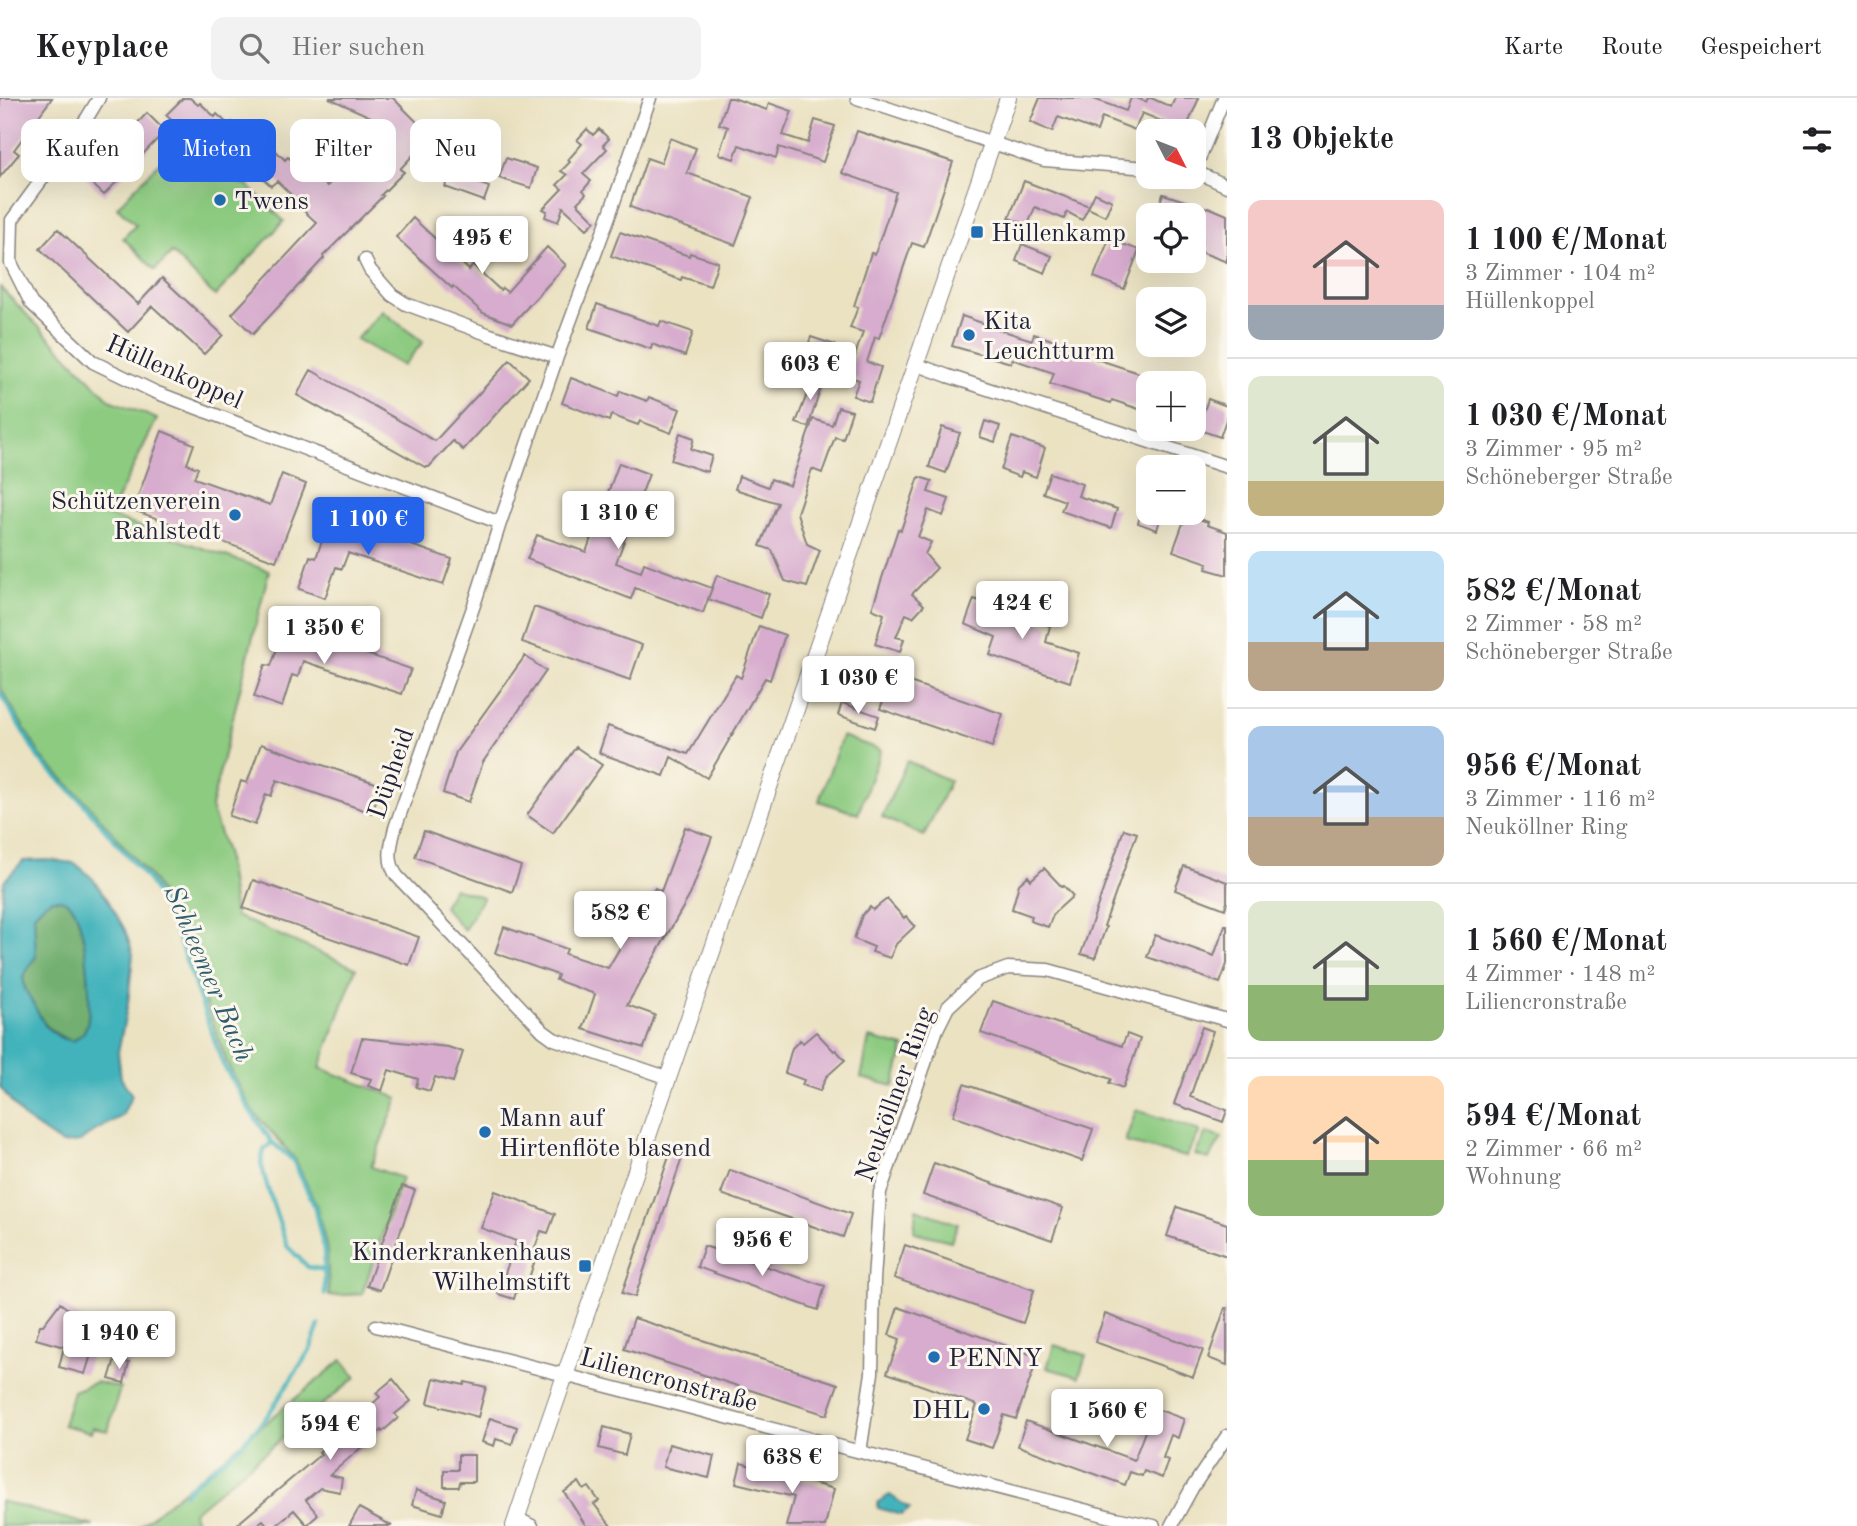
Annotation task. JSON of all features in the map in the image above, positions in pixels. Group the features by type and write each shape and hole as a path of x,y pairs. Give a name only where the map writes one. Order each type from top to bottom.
{"street":[{"name":"Hüllenkoppel","path":"99,98 88,118 12,220 11,263 31,303 93,362 155,392 500,523"},
{"name":"Düpheid","path":"650,98 557,357 475,602 395,828 390,847 390,863 393,870 543,1031 554,1039 669,1077"},
{"path":"857,98 1044,160 1136,167"},
{"path":"532,1526 516,1522 1008,98"},
{"path":"1206,142 1224,98"},
{"path":"1206,176 1227,186"},
{"path":"365,260 370,270 392,295 406,304 557,357"},
{"path":"915,364 1227,467"},
{"name":"Neuköllner Ring","path":"860,1452 872,1373 874,1280 880,1192 937,1029 948,1007 978,979 1008,968 1048,970 1227,1020"},
{"name":"Liliencronstraße","path":"376,1326 1154,1526"},
{"path":"1171,1526 1227,1436"}],"green space":[{"path":"158,164 158,182 237,182 247,185 284,221 215,296 172,253 155,270 123,238 136,225 117,207 141,182 144,182"},
{"path":"0,287 110,400 157,419 109,516 269,571 211,807 226,852 235,916 356,968 320,1068 398,1098 371,1167 402,1178 362,1294 329,1296 327,1249 316,1204 295,1159 252,1110 227,1063 179,930 153,880 85,801 42,758 0,687"},
{"path":"382,311 423,342 403,366 356,339"},
{"path":"842,736 881,750 858,814 819,801"},
{"path":"907,761 950,781 924,836 882,817"},
{"path":"454,888 483,897 464,930 443,906"},
{"path":"52,899 65,901 77,915 88,967 88,1020 84,1032 73,1041 54,1032 39,1017 25,988 23,977 36,956 34,914"},
{"path":"869,1038 904,1047 894,1086 861,1078"},
{"path":"1136,1110 1200,1131 1186,1157 1125,1142"},
{"path":"1206,1133 1222,1138 1209,1159 1195,1155"},
{"path":"916,1209 958,1224 951,1241 914,1232"},
{"path":"1054,1345 1086,1355 1079,1377 1047,1368"},
{"path":"342,1360 356,1377 193,1512 197,1526 140,1526"},
{"path":"96,1382 120,1388 108,1431 93,1427 91,1432 63,1425 73,1391"},
{"path":"0,1501 94,1526 0,1526"}],"water":[{"path":"23,861 75,863 93,879 108,900 125,930 133,954 128,1003 118,1052 121,1078 132,1095 122,1116 80,1142 62,1144 24,1118 0,1087 0,914 4,881","holes":["52,899 67,902 77,915 88,967 88,1020 84,1032 73,1041 61,1038 46,1027 25,989 23,977 36,956 34,914"]},
{"path":"890,1495 910,1509 901,1515 878,1508 878,1502"}],"building":[{"path":"0,98 52,98 37,119 21,119 21,140 14,150 19,154 0,177"},
{"path":"183,98 190,98 215,117 217,114 222,119 170,119 166,115"},
{"path":"329,98 393,98 414,119 410,119 410,158 400,169 404,172 396,180 396,119 373,119"},
{"path":"728,98 767,110 769,103 792,111 783,135 808,143 815,120 835,126 823,162 779,147 776,158 739,145 734,159 719,154 728,127 719,124"},
{"path":"1040,98 1091,98 1126,111 1131,98 1146,102 1151,98 1171,107 1175,98 1199,98 1190,119 1156,119 1142,113 1140,119 1136,119 1135,130 1102,117 1097,131 1058,117 1052,132 1030,122"},
{"path":"147,113 158,124 158,138 144,153 144,119 141,119"},
{"path":"587,129 593,135 599,129 609,139 603,145 607,149 583,174 591,181 583,190 586,194 577,203 595,221 587,229 563,207 558,222 545,217 547,211 543,209 562,189 557,185 567,175 561,171 582,144 577,140"},
{"path":"857,131 953,162 924,247 912,243 879,338 875,337 867,362 881,367 870,402 853,396 859,380 848,376 863,332 850,328 871,253 875,254 896,192 842,173"},
{"path":"670,138 696,148 687,173 753,197 735,245 630,207 647,158 661,163"},
{"path":"276,151 285,160 288,157 290,159 290,182 323,182 327,186 331,182 394,182 253,334 232,314 317,223 277,181"},
{"path":"506,158 537,168 531,188 501,179"},
{"path":"1024,181 1089,206 1095,193 1112,201 1105,216 1088,208 1082,220 1067,212 1064,219 1035,207 1028,225 1009,218"},
{"path":"90,182 116,182 104,195"},
{"path":"447,182 475,182 489,187 484,201 445,187"},
{"path":"1163,194 1191,203 1160,203"},
{"path":"1206,208 1227,215 1227,262 1206,254"},
{"path":"413,218 469,270 473,265 500,290 502,288 507,292 547,247 566,265 512,324 483,313 396,237"},
{"path":"58,229 138,304 162,278 223,335 204,354 152,306 128,332 40,249"},
{"path":"620,232 689,256 690,253 718,262 710,286 682,277 681,280 611,256"},
{"path":"1109,239 1136,249 1136,258 1124,289 1094,277"},
{"path":"1022,244 1052,256 1045,273 1016,261"},
{"path":"597,304 659,326 661,321 693,332 685,356 652,344 651,349 589,328"},
{"path":"962,316 1032,340 1034,334 1058,342 1057,346 1136,372 1136,408 1050,384 1054,373 1012,359 1011,363 952,346"},
{"path":"811,337 835,345 830,359 806,351"},
{"path":"510,360 529,378 463,450 453,441 429,467 297,395 311,370 435,441"},
{"path":"814,376 824,379 808,427 796,423"},
{"path":"571,378 618,396 620,391 647,401 649,397 680,409 671,433 640,421 638,425 611,415 609,421 562,403"},
{"path":"1208,399 1227,406 1227,417 1220,437 1206,432"},
{"path":"838,407 852,411 843,439 835,437 822,473 812,469 797,513 807,544 820,550 807,587 785,581 772,550 760,546 778,503 735,489 739,476 768,487 771,479 790,486 813,419 832,425"},
{"path":"985,421 1000,426 995,442 980,437"},
{"path":"942,427 960,433 946,473 929,467"},
{"name":"Schützenverein Rahlstedt","path":"162,431 194,444 187,464 198,468 194,478 270,505 282,474 306,484 276,561 133,510"},
{"path":"680,433 694,438 691,449 712,456 707,472 671,460"},
{"path":"1012,437 1045,448 1036,477 1022,472 1020,477 1001,470"},
{"path":"619,463 649,474 616,563 641,572 644,563 712,588 703,613 635,588 631,599 527,559 537,535 586,552"},
{"path":"1050,473 1082,484 1078,496 1117,509 1111,528 1061,511 1065,501 1043,493"},
{"path":"919,477 932,481 928,492 949,499 943,516 928,510 918,537 931,542 925,554 937,568 912,594 924,605 913,617 906,614 896,637 904,639 900,652 875,644 884,614 872,609 898,529 901,530"},
{"path":"330,517 452,559 443,585 348,553 342,569 336,567 325,598 299,589 310,556 316,558"},
{"path":"1208,522 1207,525 1227,532 1227,575 1206,569 1208,563 1173,551 1182,525 1206,525"},
{"path":"1143,525 1158,525 1157,530"},
{"path":"717,575 769,594 761,618 708,599"},
{"path":"974,599 1050,626 1046,642 1079,653 1070,682 990,655 996,637 965,624"},
{"path":"534,607 642,645 630,680 522,642"},
{"path":"285,626 411,669 402,694 303,661 298,677 292,675 282,707 254,697 265,665 271,666"},
{"path":"759,626 785,635 770,680 765,678 707,778 671,757 664,776 599,753 608,726 688,754 736,675 741,678"},
{"path":"525,656 546,671 483,762 469,802 443,793 456,752"},
{"path":"892,676 1003,714 992,747 880,709"},
{"path":"842,703 879,716 875,728 838,715"},
{"path":"261,744 381,785 372,813 277,780 271,796 266,794 255,825 229,816 241,781 247,783"},
{"path":"576,747 602,765 553,833 527,815"},
{"path":"685,827 712,837 690,895 627,1005 655,1015 644,1048 583,1029 595,994 556,980 558,975 495,953 504,927 567,949 565,954 608,968 655,888 661,891"},
{"path":"1124,829 1137,833 1095,958 1081,954"},
{"path":"424,831 521,866 512,892 415,857"},
{"path":"1184,866 1227,882 1225,909 1175,890"},
{"path":"1044,868 1073,896 1054,913 1048,927 1030,921 1032,916 1012,909 1019,884 1028,876 1031,880"},
{"path":"253,880 419,937 409,965 243,908"},
{"path":"887,899 915,926 896,944 890,958 872,952 874,947 854,939 862,915 870,907 873,910"},
{"path":"1225,925 1227,964 1220,983 1147,957 1155,935 1214,956"},
{"path":"993,1001 1122,1046 1127,1034 1140,1039 1123,1088 1109,1083 1111,1079 981,1033"},
{"path":"1202,1027 1213,1031 1190,1097 1227,1110 1223,1122 1174,1104"},
{"path":"816,1032 845,1060 826,1077 820,1091 802,1085 804,1080 785,1073 792,1048 800,1040 803,1043"},
{"path":"362,1038 448,1047 463,1052 453,1082 435,1077 430,1091 416,1087 418,1079 389,1070 382,1091 368,1086 371,1079 351,1073"},
{"path":"964,1084 1093,1129 1082,1161 953,1116"},
{"path":"671,1151 683,1155 635,1297 622,1293"},
{"path":"934,1163 1063,1208 1052,1240 923,1195"},
{"path":"730,1170 851,1214 843,1237 721,1194"},
{"path":"402,1186 415,1190 380,1290 367,1286"},
{"path":"495,1191 555,1214 548,1233 541,1231 531,1259 535,1260 526,1287 518,1285 514,1299 498,1294 516,1241 481,1228"},
{"path":"1177,1207 1227,1224 1227,1256 1167,1236"},
{"path":"905,1245 1034,1290 1023,1323 894,1278"},
{"path":"704,1246 825,1286 818,1310 697,1267"},
{"path":"60,1303 84,1321 116,1317 120,1343 93,1348 85,1374 59,1367 64,1347 36,1339 40,1325 43,1325"},
{"path":"898,1307 1038,1357 1016,1419 1004,1415 992,1448 965,1439 977,1405 887,1373 900,1339 889,1335"},
{"path":"1227,1308 1227,1365 1208,1358"},
{"path":"1105,1314 1203,1350 1193,1377 1095,1342"},
{"path":"634,1318 838,1384 827,1415 624,1349"},
{"path":"115,1359 129,1363 124,1383 109,1379"},
{"path":"434,1378 486,1387 478,1417 428,1403"},
{"path":"393,1379 411,1401 395,1414 398,1418 330,1475 342,1478 340,1492 320,1488 306,1500 318,1515 307,1525 294,1510 275,1526 268,1526 263,1520 255,1526 235,1526 321,1454 319,1452 380,1397 376,1393"},
{"path":"1154,1408 1184,1419 1178,1438 1171,1435 1163,1458 1168,1460 1162,1478 1144,1471 1142,1476 1130,1472 1125,1485 1018,1446 1026,1421 1134,1460"},
{"path":"490,1418 517,1427 512,1444 496,1439 494,1446 482,1442"},
{"path":"604,1427 630,1434 625,1455 599,1448"},
{"path":"669,1444 714,1456 709,1478 663,1467"},
{"path":"458,1455 474,1455 474,1482 460,1482 459,1487 444,1487 444,1470 458,1470"},
{"path":"741,1463 834,1489 825,1526 786,1526 794,1497 736,1483"},
{"path":"579,1482 584,1490 589,1487 599,1501 594,1504 611,1526 586,1526 564,1492"},
{"path":"416,1490 446,1500 442,1514 412,1505"},
{"path":"359,1508 392,1526 349,1526"}],"waterway":[{"name":"Schleemer Bach","path":"0,693 40,760 84,804 150,882 176,932 223,1064 272,1142 293,1160 314,1205 324,1250 325,1294"},
{"path":"272,1142 264,1150 261,1163 287,1246 308,1267 325,1270"},
{"name":"Schleemer Bach","path":"185,1493 240,1446 268,1415 310,1350 319,1325"}],"place":[{"name":"Twens","path":"220,200"},
{"name":"Hüllenkamp","path":"977,232"},
{"name":"Kita Leuchtturm","path":"969,335"},
{"name":"Schützenverein Rahlstedt","path":"235,515"},
{"name":"Mann auf Hirtenflöte blasend","path":"485,1132"},
{"name":"Kinderkrankenhaus Wilhelmstift","path":"585,1266"},
{"name":"PENNY","path":"934,1357"},
{"name":"DHL","path":"984,1409"}]}
